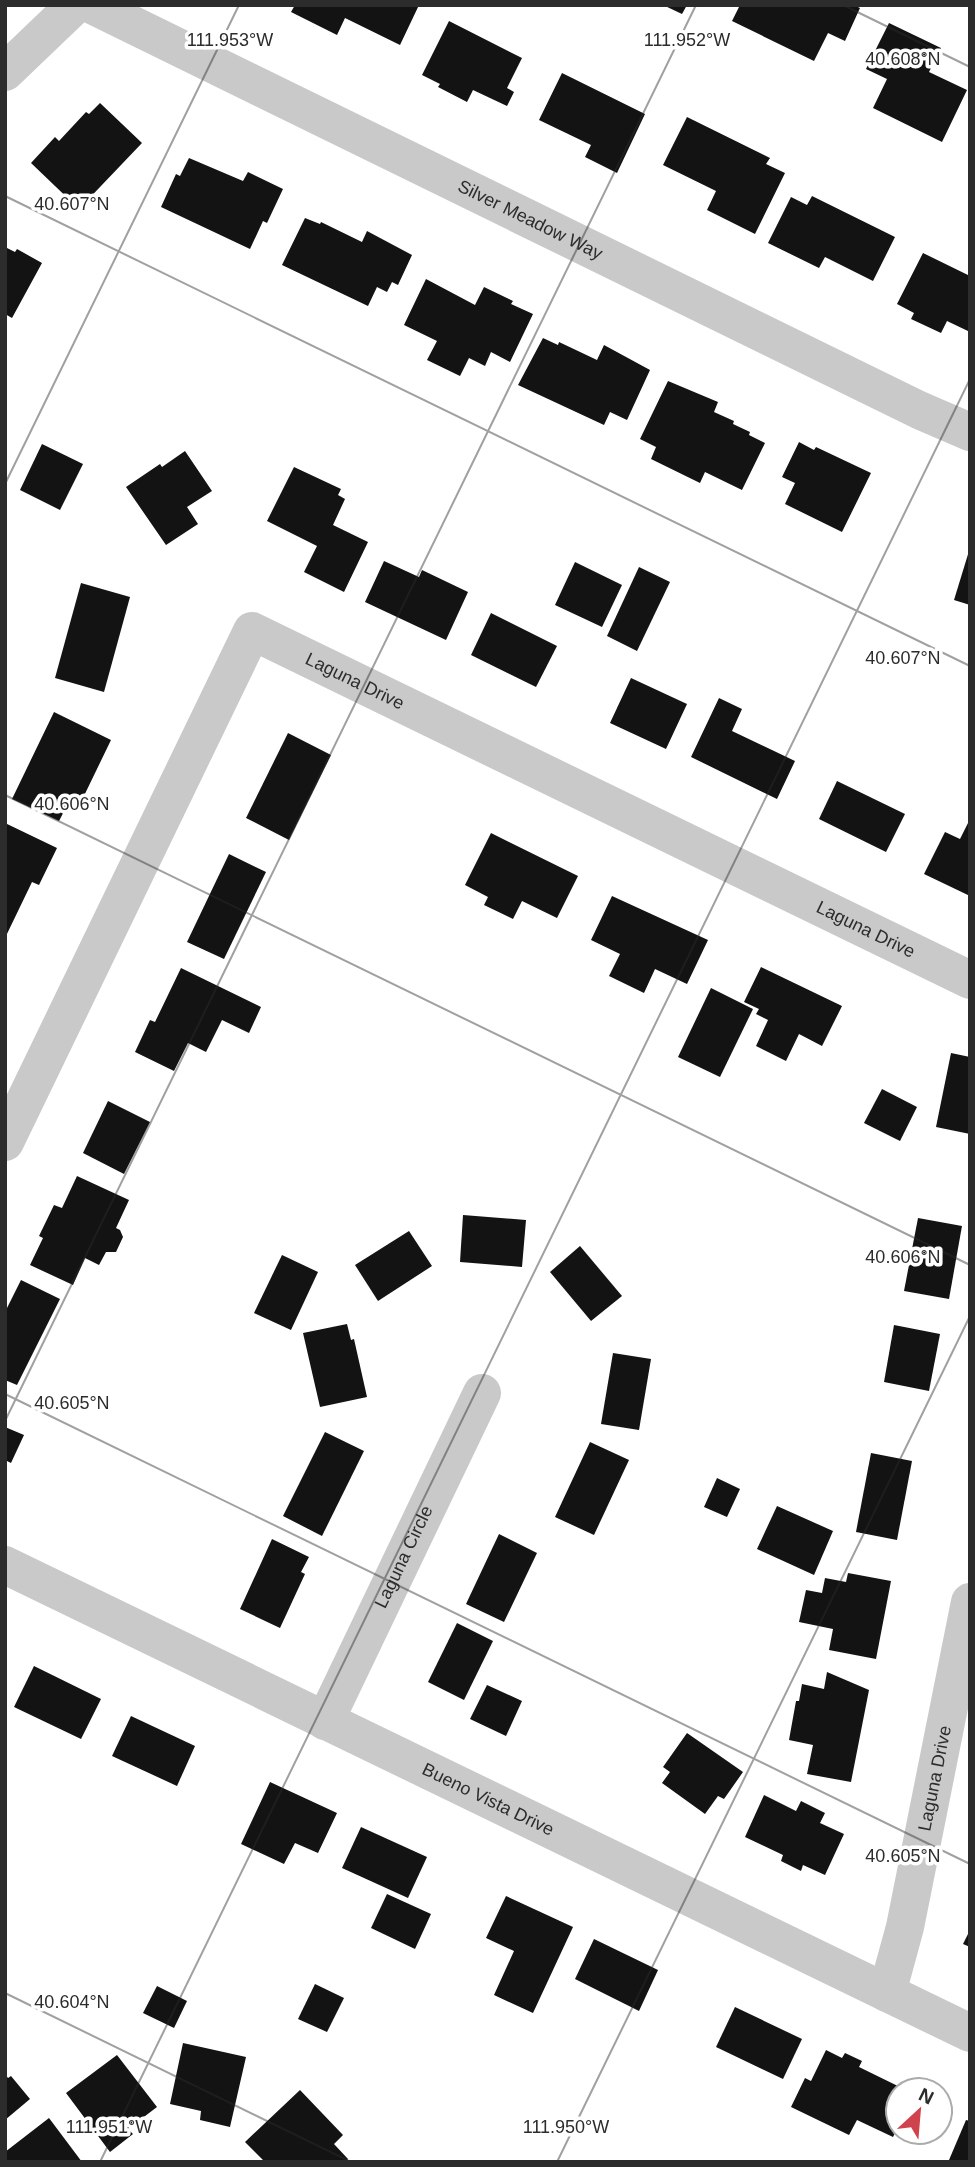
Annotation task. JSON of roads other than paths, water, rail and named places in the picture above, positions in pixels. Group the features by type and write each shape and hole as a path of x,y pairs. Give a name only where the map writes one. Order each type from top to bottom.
{"street":[{"path":"5,72 75,5"},
{"name":"Silver Meadow Way","path":"93,5 919,410 970,432"},
{"name":"Laguna Drive","path":"5,1142 252,631 970,980"},
{"name":"Laguna Circle","path":"325,1721 482,1393"},
{"name":"Bueno Vista Drive","path":"5,1565 970,2034"},
{"name":"Laguna Drive","path":"887,1993 905,1927 970,1602"}]}
